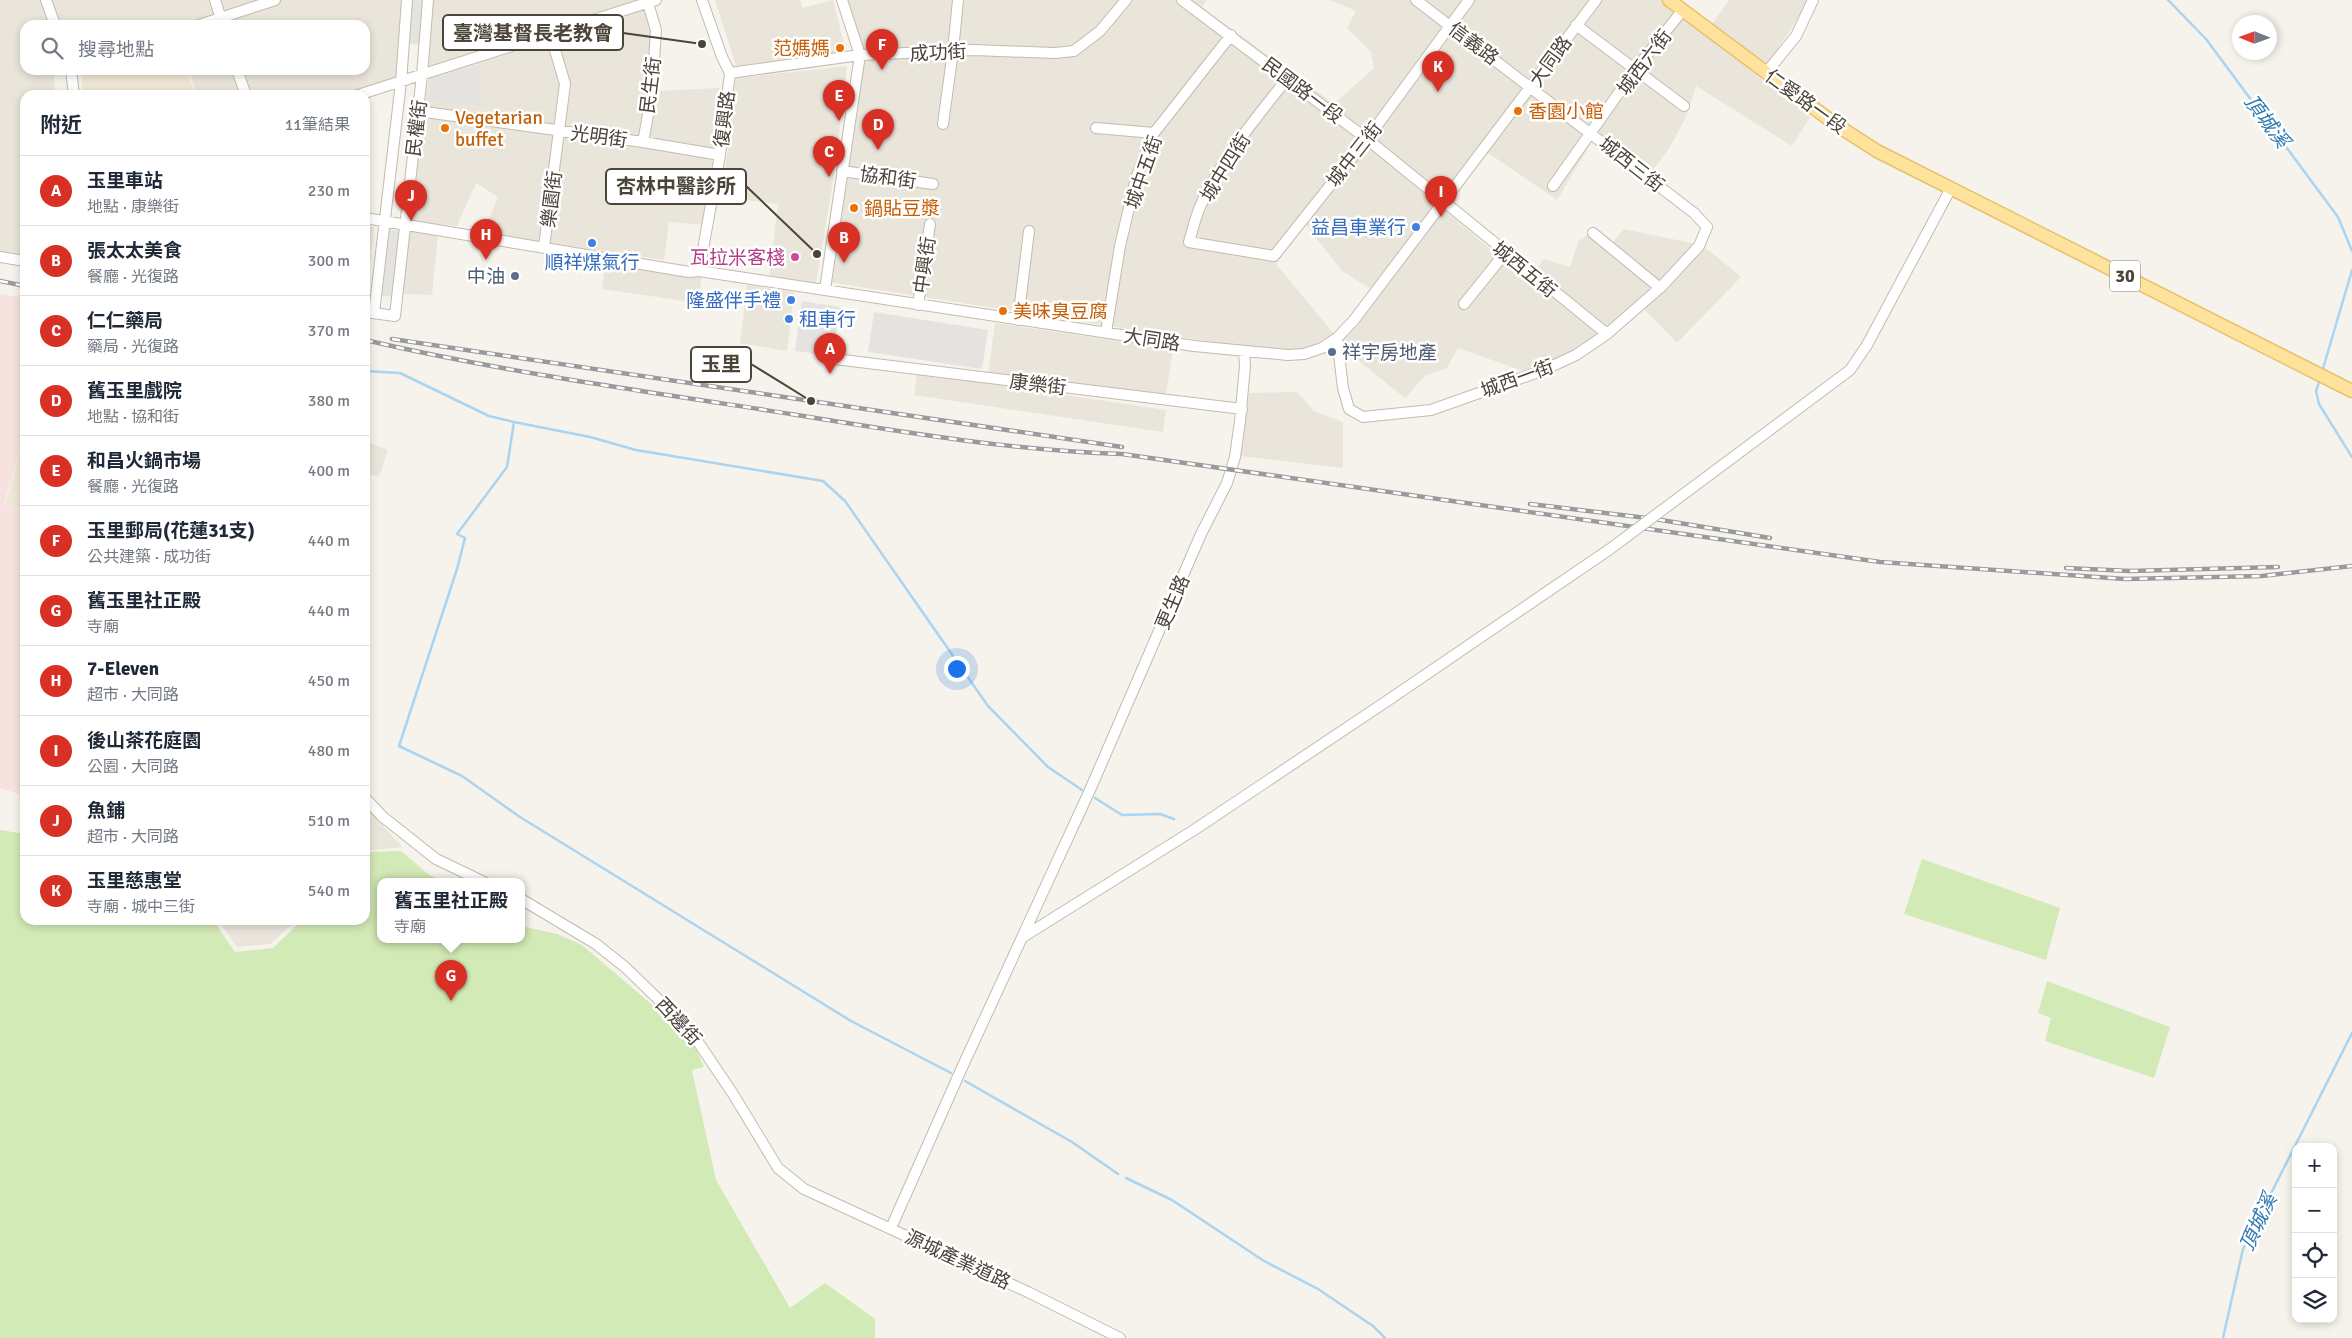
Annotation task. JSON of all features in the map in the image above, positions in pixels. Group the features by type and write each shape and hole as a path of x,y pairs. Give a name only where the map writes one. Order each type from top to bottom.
{"main road":[{"name":"仁愛路一段","path":"1669,0 1838,126 1877,151 1952,188"},
{"name":"30","path":"1952,188 2349,389"}],"street":[{"path":"46,0 53,20"},
{"path":"215,0 222,20"},
{"path":"225,20 275,0"},
{"name":"民權街","path":"370,306 401,82 407,0"},
{"name":"民權街","path":"370,312 395,316 422,74 428,0"},
{"name":"復興路","path":"699,271 720,155 730,73 722,57 702,0"},
{"path":"824,289 860,55 842,0"},
{"path":"943,124 958,0"},
{"name":"成功街","path":"730,73 860,55 953,52 1054,53 1074,51 1100,31 1126,0"},
{"name":"民國路一段","path":"1182,0 1232,35 1287,80 1367,139 1444,203"},
{"name":"信義路","path":"1416,0 1531,86"},
{"name":"城中三街","path":"1212,246 1274,256 1367,139 1469,0"},
{"name":"大同路","path":"370,219 690,272 699,271 824,289 1018,320 1244,351 1288,356 1304,354 1322,348 1337,338 1354,320 1596,0"},
{"path":"1766,73 1796,36 1813,0"},
{"path":"370,91 650,1"},
{"name":"民生街","path":"642,142 652,93 656,30 650,1"},
{"name":"城西六街","path":"1553,186 1593,133 1635,70 1682,11"},
{"path":"1576,25 1684,106"},
{"name":"樂園街","path":"544,247 565,84 550,33"},
{"name":"城中五街","path":"1106,332 1120,246 1134,188 1154,133 1232,35"},
{"path":"72,75 73,90"},
{"path":"239,75 244,90"},
{"name":"城中四街","path":"1212,246 1189,242 1199,210 1236,147 1287,80"},
{"name":"城西三街","path":"1531,86 1694,213 1707,227"},
{"name":"光明街","path":"418,111 642,142 720,155"},
{"path":"1096,128 1154,133"},
{"name":"協和街","path":"842,171 933,184"},
{"path":"1022,938 1194,830 1387,702 1602,555 1703,482 1850,370 1867,345 1952,188"},
{"name":"城西五街","path":"1444,203 1608,334"},
{"name":"中興街","path":"918,305 930,224"},
{"name":"城西一街","path":"1337,338 1343,388 1349,409 1363,418 1431,410 1544,370 1576,355 1608,334 1660,288 1699,246 1707,227"},
{"path":"1018,320 1029,231"},
{"path":"1593,232 1660,288"},
{"path":"1464,304 1505,253"},
{"path":"0,257 20,259"},
{"name":"更生路","path":"892,1228 958,1077 1066,843 1202,534 1227,484 1235,458 1242,409 1244,351"},
{"name":"康樂街","path":"835,359 1242,409"},
{"path":"370,803 383,817 436,859 476,878"},
{"name":"西邊街","path":"525,901 596,944 625,967 690,1030 728,1086 778,1168 796,1182"},
{"name":"源城產業道路","path":"796,1182 804,1189 1028,1292 1120,1338"}],"shaded area":[{"path":"0,0 404,0 398,77 357,90 195,90 191,75 370,75 370,20 20,20 20,75 54,75 55,90 20,90 20,254 0,251"},
{"path":"409,0 423,0 421,45 407,43"},
{"path":"430,0 649,0 658,91 720,88 705,225 669,222 664,260 483,233 498,197 476,183 457,226 439,224 432,295 402,294 428,79"},
{"path":"715,0 800,0 803,8 833,0 846,52 736,66"},
{"path":"843,0 1207,0 1202,7 1334,104 1374,68 1371,52 1347,28 1356,11 1330,0 1677,0 1711,26 1729,0 1810,0 1759,77 1810,117 1792,146 1696,86 1686,117 1670,147 1650,174 1597,133 1557,200 1478,146 1436,203 1527,280 1544,259 1570,267 1579,240 1590,234 1609,247 1624,229 1696,244 1711,252 1741,277 1677,343 1640,305 1569,353 1529,373 1458,348 1447,368 1426,375 1405,398 1329,337 1303,350 1288,351 1250,348 828,282 850,163 857,57","holes":["1306,225 1342,271 1371,289 1352,317 1334,334 1276,264"]},
{"path":"480,65 480,106 429,100 430,79"},
{"path":"847,66 835,169 816,283 769,278 778,204 722,197 736,78"},
{"path":"82,75 188,75 194,90 82,90"},
{"path":"370,226 374,227 370,268"},
{"path":"386,229 401,231 392,297 378,295"},
{"path":"606,261 702,276 698,303 602,289"},
{"path":"747,285 794,292 787,351 740,343"},
{"path":"0,294 20,297 20,449 4,505 20,509 20,794 0,788"},
{"path":"802,301 840,307 833,356 795,351"},
{"path":"874,312 988,330 982,369 868,352"},
{"path":"995,323 1173,349 1165,401 988,374"},
{"path":"917,373 1166,410 1163,432 914,395"},
{"path":"1297,392 1314,411 1343,422 1343,468 1241,456 1249,393"},
{"path":"370,443 388,450 379,477 370,474"},
{"path":"20,452 20,508 5,505"},
{"path":"370,812 402,847 370,850"},
{"path":"222,925 292,925 270,944 237,947"}],"green space":[{"path":"0,830 20,833 20,925 216,925 235,952 273,948 297,925 370,925 370,852 401,851 428,874 436,878 377,878 377,943 525,943 525,927 557,934 582,945 691,1038 704,1067 692,1070 716,1180 790,1308 825,1283 875,1319 875,1338 0,1338"},
{"path":"1922,859 2060,908 2046,960 1904,914"},
{"path":"2047,981 2170,1027 2154,1078 2045,1041 2051,1018 2038,1013"}],"waterway":[{"name":"頂城溪","path":"2168,0 2206,39 2338,217 2352,251"},
{"name":"頂城溪","path":"2322,372 2352,270"},
{"path":"370,371 400,373 489,416 514,422 507,467 457,534 465,538 457,569 399,746 462,776 520,817 851,1021 951,1073"},
{"name":"頂城溪","path":"2320,379 2316,391 2319,404 2352,457"},
{"path":"514,422 590,437 636,450 823,481 845,501 988,706 1048,767 1082,790"},
{"path":"1095,798 1122,815 1160,814 1174,819"},
{"name":"頂城溪","path":"2223,1338 2243,1249 2352,1033"},
{"path":"965,1081 1072,1142 1118,1174"},
{"path":"1126,1178 1172,1200 1264,1261 1318,1289 1373,1326 1385,1338"}],"railway":[{"path":"0,281 20,285"},
{"path":"392,339 1122,447"},
{"path":"370,341 463,361 561,378 894,431 1031,448 1122,454 1880,562 2125,579 2262,576 2352,566"},
{"path":"1530,504 1655,519 1770,538"},
{"path":"2066,568 2130,571 2278,567"}],"place":[{"name":"臺灣基督長老教會","path":"702,44"},
{"name":"范媽媽","path":"840,48"},
{"name":"玉里郵局(花蓮31支)","path":"882,70"},
{"name":"玉里慈惠堂","path":"1438,92"},
{"name":"香園小館","path":"1518,111"},
{"name":"和昌火鍋市場","path":"839,121"},
{"name":"Vegetarian buffet","path":"445,128"},
{"name":"舊玉里戲院","path":"878,150"},
{"name":"仁仁藥局","path":"829,177"},
{"name":"鍋貼豆漿","path":"854,208"},
{"name":"後山茶花庭園","path":"1441,217"},
{"name":"魚鋪","path":"411,221"},
{"name":"益昌車業行","path":"1416,227"},
{"name":"順祥煤氣行","path":"592,243"},
{"name":"杏林中醫診所","path":"817,254"},
{"name":"瓦拉米客棧","path":"795,257"},
{"name":"7-Eleven","path":"486,260"},
{"name":"張太太美食","path":"844,263"},
{"name":"中油","path":"515,276"},
{"name":"隆盛伴手禮","path":"791,300"},
{"name":"美味臭豆腐","path":"1003,311"},
{"name":"租車行","path":"789,319"},
{"name":"祥宇房地產","path":"1332,352"},
{"name":"玉里車站","path":"830,374"},
{"name":"玉里","path":"811,401"},
{"name":"舊玉里社正殿","path":"451,1001"}]}
